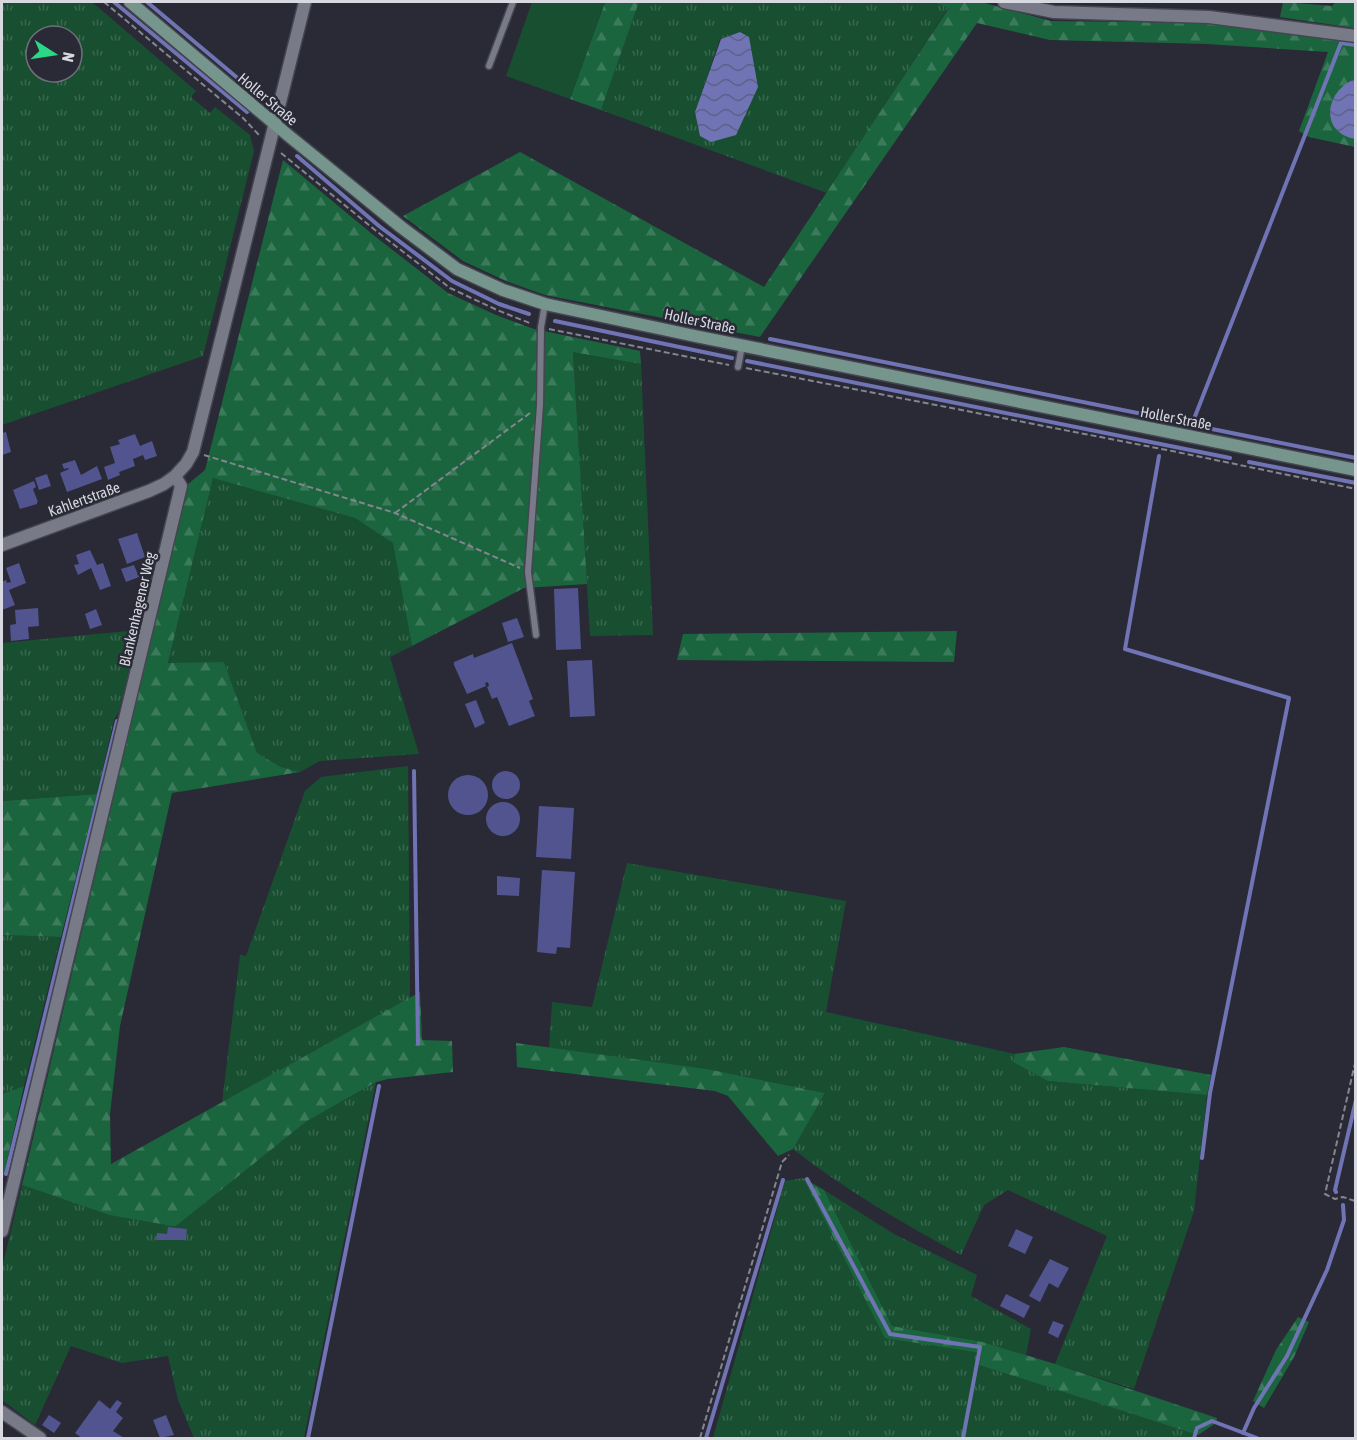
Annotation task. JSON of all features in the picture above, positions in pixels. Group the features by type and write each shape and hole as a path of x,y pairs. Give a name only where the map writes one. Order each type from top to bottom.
{"street":[{"name":"Holler Straße","path":"130,2 401,227 457,269 502,290 545,304 1356,470"},
{"path":"175,476 186,464 192,452 305,2"},
{"path":"1004,2 1054,12 1209,17 1356,36"},
{"name":"Kahlertstraße","path":"2,545 149,491 175,476"},
{"name":"Blankenhagener Weg","path":"2,1231 182,486 175,476"},
{"path":"2,1412 40,1438"}],"lane":[{"path":"489,66 513,2"},
{"path":"536,635 528,572 540,405 541,327 545,304"},
{"path":"738,367 742,345"}],"path":[{"path":"104,2 243,118 254,132 270,144"},
{"path":"395,513 540,405"},
{"path":"202,461 203,455 395,513 528,572"},
{"path":"1355,1201 1343,1197 1335,1199 1325,1194 1356,1059"},
{"path":"700,1438 782,1162 789,1155"}],"green space":[{"path":"2,2 92,2 196,91 191,97 210,113 215,107 250,135 254,151 203,356 2,425"},
{"path":"532,2 605,2 570,99 506,76"},
{"path":"605,2 639,2 601,110 570,99"},
{"path":"639,2 933,2 949,7 827,193 601,110","holes":["740,32 695,112 720,39"]},
{"path":"933,2 981,2 1051,21 1209,23 1277,30 1355,42 1355,79 1348,82 1349,137 1355,139 1355,147 1309,137 1299,131 1328,52 1207,44 1050,40 977,23 760,337 545,295 506,281 463,261 403,216 520,152 764,287 949,8"},
{"path":"1283,2 1332,6 1336,2 1355,2 1354,28 1280,17"},
{"path":"283,160 448,293 534,329 640,351 641,364 573,352 587,584 524,588 412,646 393,543 355,518 213,478 168,663 224,662 257,753 281,767 300,772 172,793 120,1026 110,1114 111,1164 420,992 422,1040 452,1041 453,1072 376,1082 307,1121 176,1226 173,1226 109,1215 22,1185 187,485 205,470"},
{"path":"573,351 641,364 653,635 590,636"},
{"path":"213,477 355,518 394,543 412,646 390,657 419,754 320,761 300,772 281,767 257,753 224,662 168,664"},
{"path":"139,630 119,711 114,720 97,794 2,801 2,643"},
{"path":"957,631 954,662 677,660 683,634"},
{"path":"408,766 410,998 222,1103 240,955 246,956 305,791 321,777"},
{"path":"97,794 61,937 2,935 2,801"},
{"path":"627,863 846,901 826,1012 1015,1054 1013,1062 1048,1081 1207,1095 1194,1211 1134,1389 1055,1364 1107,1236 1008,1190 984,1205 961,1255 854,1192 793,1149 825,1093 707,1069 549,1048 552,1002 592,1007"},
{"path":"2,935 61,937 24,1086 2,1094"},
{"path":"516,1043 707,1069 825,1093 793,1149 778,1156 728,1096 715,1091 517,1067"},
{"path":"1064,1047 1211,1075 1207,1095 1048,1081 1013,1062 1015,1054"},
{"path":"376,1082 304,1438 194,1438 178,1400 168,1356 122,1363 71,1346 35,1425 2,1400 2,1268 22,1185 109,1215 176,1226 307,1121"},
{"path":"24,1086 2,1183 2,1094"},
{"path":"803,1178 885,1337 982,1353 979,1365 1193,1433 1192,1438 713,1438 785,1181"},
{"path":"803,1178 824,1190 892,1326 983,1342 1217,1418 1216,1423 1198,1435 979,1365 981,1353 885,1338"},
{"path":"824,1190 894,1234 977,1275 971,1296 1031,1329 1026,1355 983,1342 892,1326"},
{"path":"1298,1317 1309,1322 1294,1357 1264,1408 1253,1401 1276,1350"}],"water":[{"path":"740,32 749,37 758,87 736,135 711,142 700,136 695,112 721,39"},
{"path":"1356,79 1355,139 1343,135 1335,128 1330,110 1332,101 1338,92 1345,84"}],"building":[{"path":"6,432 11,452 2,455 2,433"},
{"path":"135,434 140,446 152,441 157,456 145,460 143,455 133,459 135,466 119,472 120,475 108,480 104,467 115,463 110,447 120,444 118,440"},
{"path":"75,460 81,475 97,466 102,479 67,492 60,473 69,469 64,469 62,464"},
{"path":"47,474 51,486 39,490 35,478"},
{"path":"34,481 36,487 33,489 37,504 20,509 13,490"},
{"path":"137,533 145,557 127,564 118,539"},
{"path":"90,550 97,565 103,563 111,586 100,590 91,568 78,575 74,565 79,564 76,555"},
{"path":"19,563 26,583 9,590 15,605 2,610 2,582 6,580 7,583 11,582 6,568"},
{"path":"134,565 139,577 126,582 121,569"},
{"path":"578,588 581,649 556,650 554,589"},
{"path":"38,608 39,626 28,627 29,639 11,641 10,625 16,624 15,610"},
{"path":"96,609 102,625 90,629 85,614"},
{"path":"517,618 524,637 508,642 502,623"},
{"path":"512,643 533,699 529,701 535,716 509,726 497,697 492,699 487,687 488,682 485,683 486,686 467,694 454,662 473,654 474,658"},
{"path":"592,660 595,716 570,717 567,661"},
{"path":"476,700 485,723 475,728 465,704"},
{"path":"506,771 516,775 520,785 516,795 506,799 496,795 492,785 496,775"},
{"path":"468,775 476,776 482,781 487,787 487,803 482,809 476,814 468,815 460,814 454,809 449,803 448,795 449,787 454,781 460,776"},
{"path":"503,802 515,807 520,819 515,831 503,836 491,831 486,819 491,807"},
{"path":"539,806 574,808 571,859 536,857"},
{"path":"542,870 575,872 570,948 557,947 556,954 537,952"},
{"path":"497,876 520,878 519,896 497,895"},
{"path":"168,1227 187,1229 186,1240 156,1240 157,1233 167,1234"},
{"path":"1016,1229 1033,1237 1025,1254 1008,1246"},
{"path":"1050,1259 1069,1268 1058,1288 1049,1283 1040,1302 1029,1296"},
{"path":"1006,1294 1030,1306 1024,1318 1000,1306"},
{"path":"1053,1321 1064,1325 1058,1338 1048,1333"},
{"path":"99,1400 110,1409 117,1400 122,1403 116,1412 123,1418 113,1431 124,1438 82,1438 75,1433"},
{"path":"49,1415 61,1423 54,1433 42,1425"},
{"path":"166,1415 174,1435 160,1438 153,1420"}],"waterway":[{"path":"114,2 247,112"},
{"path":"147,2 253,91"},
{"path":"770,339 1192,424 1341,43 1356,45"},
{"path":"297,156 379,226 452,281 499,304 529,314"},
{"path":"555,321 732,358"},
{"path":"747,361 1230,458"},
{"path":"1207,428 1356,458"},
{"path":"1159,456 1125,649 1289,698 1210,1093 1202,1158"},
{"path":"1249,462 1356,483"},
{"path":"6,1174 117,721"},
{"path":"414,771 418,1044"},
{"path":"308,1438 379,1086"},
{"path":"1336,1192 1356,1100"},
{"path":"807,1179 890,1334 980,1347 963,1438"},
{"path":"706,1438 783,1180"},
{"path":"1243,1433 1254,1408 1287,1356 1327,1270 1344,1220 1343,1205"},
{"path":"1194,1438 1197,1428 1212,1421 1257,1438"}]}
